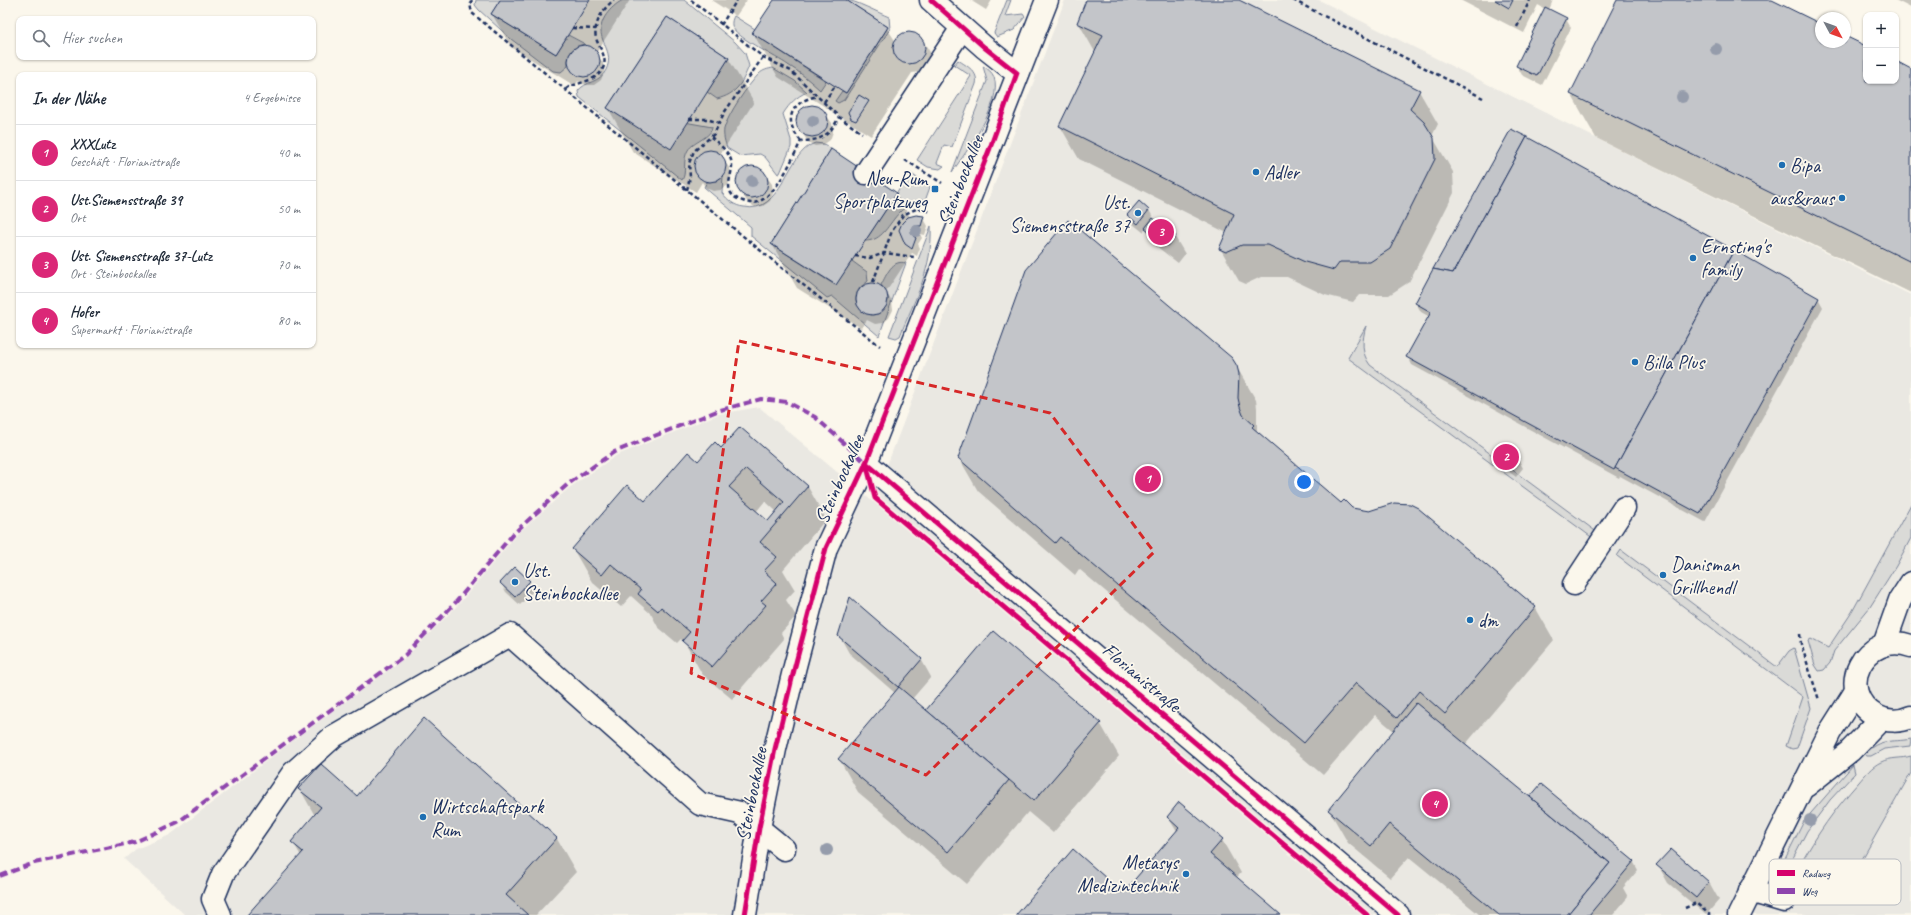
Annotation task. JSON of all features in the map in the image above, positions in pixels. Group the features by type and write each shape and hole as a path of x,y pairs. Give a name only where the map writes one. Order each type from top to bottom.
{"street":[{"path":"931,0 962,28 1017,73"},
{"name":"Steinbockallee","path":"746,915 759,828 793,674 826,548 866,463 990,148 1017,73 1047,0"},
{"path":"866,173 962,28"},
{"name":"Florianistraße","path":"866,463 1398,915"},
{"path":"1574,584 1624,508"},
{"path":"1884,645 1900,600 1911,583"},
{"path":"220,915 213,899 223,874 293,773 334,736 510,635 700,804 740,813 784,850"},
{"path":"1911,646 1901,643 1876,647 1866,655 1859,666 1856,678 1856,691 1861,703 1870,713 1881,719 1893,721 1911,717"},
{"path":"1739,915 1830,732 1856,691"},
{"path":"1802,789 1850,751 1881,719"},
{"path":"1750,891 1769,897"}],"path":[{"path":"472,0 470,8 472,13 880,346"},
{"path":"566,89 569,86 592,79 600,73 604,63 603,52 596,40 596,29 600,16 614,0"},
{"path":"692,0 721,25 763,57 790,71 839,117 942,183"},
{"path":"721,25 737,0"},
{"path":"1293,0 1483,98"},
{"path":"1517,27 1530,0"},
{"path":"572,28 596,29"},
{"path":"687,190 690,177 689,163 694,151 711,137 724,113 763,57"},
{"path":"824,102 835,86"},
{"path":"802,141 794,132 790,118 796,105 807,98 818,96"},
{"path":"802,141 819,140 826,136 832,130 839,117"},
{"path":"689,119 707,119 719,123"},
{"path":"711,137 731,159 733,169 730,178 730,191 735,198 746,203 755,203 767,197 784,174 802,141"},
{"path":"873,282 885,254 892,231 903,215 918,208 931,212"},
{"path":"855,256 870,258 885,254 914,257"},
{"path":"1800,634 1801,644 1821,704"},
{"path":"1685,908 1696,903 1710,915"}],"highlighted area":[{"path":"739,341 1050,413 1154,552 926,775 691,673"}],"shaded area":[{"path":"476,0 500,0 491,14 556,54 568,35 585,44 580,45 571,51 568,58 568,66 561,72 553,71 511,39 479,10 475,5"},
{"path":"623,0 684,0 735,42 745,53 749,66 741,83 734,91 717,99 707,92 729,58 667,17 607,108 712,127 711,131 706,137 694,144 688,150 685,158 682,180 579,97 578,91 584,85 596,80 606,70 609,59 602,36 601,26 608,12"},
{"path":"846,0 860,4 889,17 890,29 844,100 838,103 835,101 842,91 846,93 888,27"},
{"path":"1007,0 1011,0 1005,16 1023,14 1025,17 1014,30 997,37 994,33"},
{"path":"1065,0 1319,0 1911,295 1911,915 185,915 124,859 136,849 170,835 299,736 406,657 458,605 517,534 569,488 617,455 719,414 759,407 873,502"},
{"path":"734,16 755,29 752,33 826,81 820,90 797,71 750,42 737,32 732,25"},
{"path":"958,60 974,73 976,76 976,84 952,147 944,145 937,163 944,166 940,169 928,167 917,160 971,76 954,65"},
{"path":"983,66 990,71 994,77 995,88 993,100 989,113 982,126 952,172 987,81"},
{"path":"773,68 795,81 807,92 794,101 783,114 791,140 791,147 780,173 778,174 765,157 760,154 740,156 727,148 724,134 726,123 749,85 761,73"},
{"path":"815,143 824,144 831,149 771,244 835,285 852,261 867,272 868,281 859,289 856,296 860,309 871,315 883,311 887,304 888,296 881,285 890,268 897,263 906,263 879,336 832,296 827,298 751,236 751,227 704,187 707,182 716,181 723,176 722,193 729,200 734,204 744,207 757,207 767,202 776,193 797,158 805,149"},
{"path":"910,173 930,187 925,201 921,200 907,206 900,212 881,235 865,241"},
{"path":"931,226 929,256 922,283 900,336 896,338 889,336"},
{"path":"1366,326 1363,346 1365,356 1370,365 1598,533 1594,539 1348,358"},
{"path":"1911,504 1911,538 1896,566 1870,607 1834,651 1830,663 1824,670 1819,671 1815,665 1808,641 1811,639 1828,648 1852,612"},
{"path":"1621,550 1777,667 1789,651 1794,648 1811,708 1797,748 1792,749 1786,746 1803,697 1617,556"},
{"path":"1911,739 1910,746 1884,749 1871,756 1864,754 1881,743"},
{"path":"1911,756 1911,773 1862,859 1804,859 1826,823 1869,771 1885,760"},
{"path":"1853,765 1855,773 1830,800 1807,831 1792,859 1785,859 1804,821"}],"building":[{"path":"500,0 590,0 556,54 491,14"},
{"path":"774,0 846,0 888,27 846,93 752,33"},
{"path":"1086,0 1239,0 1420,90 1410,109 1424,122 1434,138 1435,159 1390,249 1370,262 1340,262 1334,270 1305,262 1268,245 1242,245 1226,252 1219,249 1234,214 1059,126 1103,35 1077,23"},
{"path":"1495,0 1513,0 1509,8"},
{"path":"1617,0 1772,0 1815,21 1815,48 1851,48 1851,39 1863,45 1863,84 1899,84 1899,63 1911,69 1911,262 1570,94"},
{"path":"1545,7 1567,18 1537,76 1516,66"},
{"path":"667,17 729,58 671,149 607,108"},
{"path":"906,32 912,32 921,36 925,48 921,60 912,64 906,64 897,60 893,51 893,45 897,36"},
{"path":"581,45 587,45 597,52 600,61 599,67 593,74 587,77 581,77 571,70 568,64 568,58 575,48"},
{"path":"859,95 869,101 856,121 851,119 848,112"},
{"path":"809,105 815,105 825,112 828,121 827,127 821,134 815,137 809,137 799,130 796,124 796,118 803,108"},
{"path":"1511,129 1527,137 1453,273 1433,269"},
{"path":"1527,137 1734,250 1614,470 1406,357 1431,312 1415,303 1433,269 1453,273"},
{"path":"831,149 897,193 836,285 771,244"},
{"path":"707,150 713,150 723,157 726,166 725,172 719,179 713,182 707,182 697,175 694,169 694,163 701,153"},
{"path":"749,166 755,166 765,173 768,182 767,188 761,195 755,198 749,198 739,191 736,185 736,179 743,169"},
{"name":"Ust. Siemensstraße 37","path":"1139,201 1149,210 1138,224 1127,215"},
{"path":"916,215 924,216 921,226 915,226 912,230 912,235 916,238 912,249 905,244 899,230 902,223 908,217"},
{"path":"1153,218 1176,236 1168,246 1145,228"},
{"path":"1068,220 1232,358 1237,366 1239,374 1238,398 1240,407 1243,415 1254,425 1252,427 1341,503 1344,500 1352,508 1369,511 1394,503 1410,504 1418,508 1536,607 1445,714 1419,691 1397,718 1356,683 1304,743 1060,537 1055,543 958,458 1026,270"},
{"path":"1734,250 1819,298 1700,514 1615,468"},
{"path":"869,283 875,283 885,290 888,299 887,305 881,312 875,315 869,315 859,308 856,302 856,296 863,286"},
{"path":"740,427 808,486 760,542 777,557 764,571 777,583 761,601 766,605 712,667 682,641 690,632 661,607 658,611 638,594 641,590 611,564 602,575 572,549 627,485 645,501 688,452 698,461 715,442 721,448","holes":["746,469 784,502 768,521 729,487"]},
{"path":"1501,445 1519,458 1511,469 1493,455"},
{"name":"Ust. Steinbockallee","path":"515,567 530,581 515,597 500,583"},
{"path":"850,597 922,659 898,687 838,636"},
{"path":"993,631 1101,723 1034,801 926,710"},
{"path":"899,687 1009,780 948,852 838,759"},
{"path":"1416,703 1610,863 1567,915 1499,915 1389,824 1371,846 1328,810"},
{"name":"Wirtschaftspark Rum","path":"424,718 557,838 506,895 528,915 247,915 303,852 291,842 321,807 298,789 321,764 357,796"},
{"path":"1541,784 1634,861 1589,915 1567,915 1610,863 1530,797"},
{"name":"Metasys Medizintechnik","path":"1179,802 1223,839 1210,854 1281,915 1016,915 1073,849 1123,893 1179,828 1167,817"},
{"path":"1671,849 1709,882 1696,898 1656,865"}],"marked path":[{"path":"0,876 34,863 135,842 178,822 405,655 456,602 513,534 568,484 614,452 717,411 761,399 787,402 815,417 866,463"}],"cycle path":[{"path":"745,915 759,828 775,749 826,548 866,463 990,148 1017,73 984,47 931,0"},
{"path":"866,463 1398,915"},
{"path":"866,463 875,498 1367,915"}],"place":[{"name":"Bipa","path":"1782,165"},
{"name":"Adler","path":"1256,172"},
{"name":"Neu-Rum Sportplatzweg","path":"935,189"},
{"name":"aus&raus","path":"1842,198"},
{"name":"Ust. Siemensstraße 37","path":"1138,213"},
{"name":"Ust. Siemensstraße 37-Lutz","path":"1161,232"},
{"name":"Ernsting's family","path":"1693,258"},
{"name":"Billa Plus","path":"1635,362"},
{"name":"Ust.Siemensstraße 39","path":"1506,457"},
{"name":"XXXLutz","path":"1148,479"},
{"name":"Danisman Grillhendl","path":"1663,575"},
{"name":"Ust. Steinbockallee","path":"515,582"},
{"name":"dm","path":"1470,620"},
{"name":"Hofer","path":"1435,804"},
{"name":"Wirtschaftspark Rum","path":"423,817"},
{"name":"Metasys Medizintechnik","path":"1186,874"}]}
